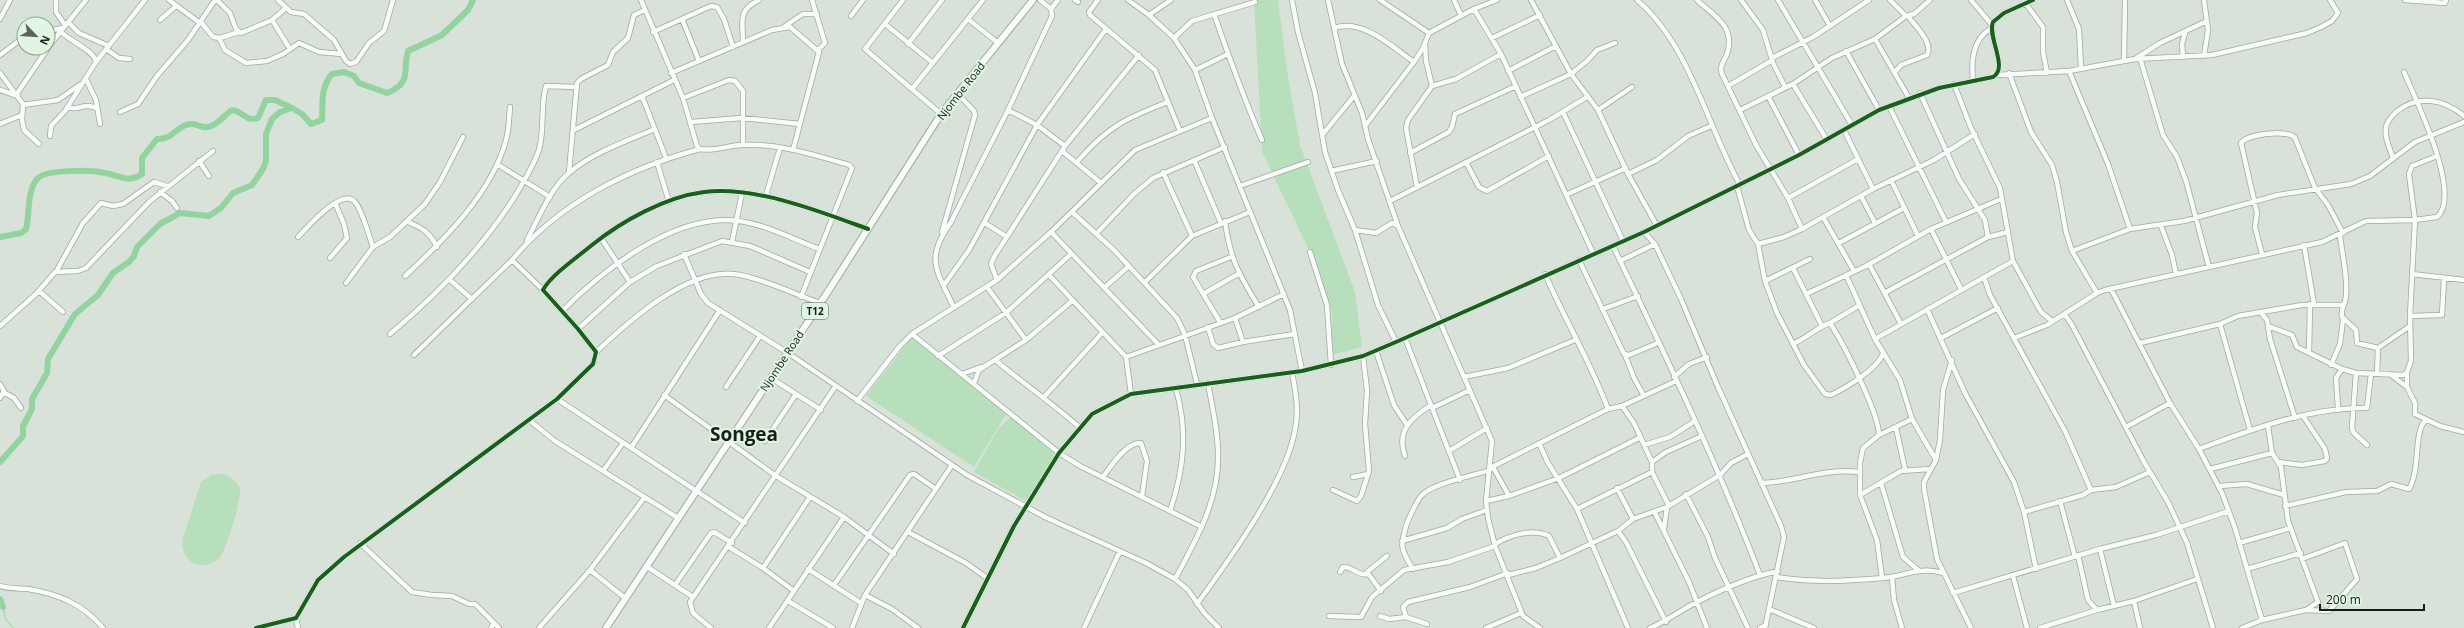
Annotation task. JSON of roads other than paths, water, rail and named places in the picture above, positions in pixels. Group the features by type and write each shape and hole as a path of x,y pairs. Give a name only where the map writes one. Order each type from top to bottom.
{"highway":[{"name":"Njombe Road","path":"606,628 728,441 788,353 941,114 1033,0"}],"street":[{"path":"0,19 10,0"},
{"path":"56,0 56,12 64,27 68,40 86,50 95,58 96,62"},
{"path":"56,38 86,0"},
{"path":"50,136 51,126 68,108 96,62 144,0"},
{"path":"169,0 200,22 210,35 219,38 239,32 246,33 272,20 286,8"},
{"path":"120,112 138,104 157,76 216,0 230,13 239,32"},
{"path":"278,0 291,12 304,14 334,40 347,63 356,62 369,43 384,31 393,0"},
{"path":"641,0 653,32 682,98 691,122 697,146 700,149"},
{"path":"743,42 743,13 748,5 759,0"},
{"path":"793,150 818,50 826,43 812,0"},
{"path":"851,16 863,0"},
{"path":"903,0 866,49 941,114"},
{"path":"1040,0 1051,9"},
{"path":"941,237 951,222 1008,110 1051,18 1051,9 1058,0"},
{"path":"1098,0 1089,14 1155,70 1180,131"},
{"path":"1128,0 1150,15 1174,38 1195,70 1212,118 1284,294 1296,334 1302,371"},
{"path":"1150,15 1171,0"},
{"path":"1292,0 1323,134 1325,152 1355,230 1378,305 1396,342"},
{"path":"1328,0 1342,64 1365,126 1398,226 1487,428 1492,446 1486,510 1495,545 1508,574 1521,613 1526,620 1540,628"},
{"path":"1380,0 1428,33"},
{"path":"1454,0 1460,15"},
{"path":"1365,126 1414,62 1425,43 1428,33 1460,15 1497,0"},
{"path":"1531,0 1571,74 1598,110 1628,174 1656,226"},
{"path":"1637,0 1654,16 1672,40 1739,186 1749,230 1758,244 1765,281 1777,313 1807,369 1826,395 1837,392 1859,379 1880,359 1883,354"},
{"path":"1697,0 1716,15 1728,30 1727,54 1720,69 1771,170 1788,198 1802,229"},
{"path":"1741,0 1761,27 1784,87"},
{"path":"1778,0 1852,125"},
{"path":"1815,0 1830,26"},
{"path":"1728,86 1771,61 1772,58 1804,42 1869,0"},
{"path":"1890,0 1907,16 1928,43 1929,52 1927,55 1901,65 1895,72"},
{"path":"1740,110 1784,87 1793,84 1816,66 1875,39 1907,16 1914,14 1930,0"},
{"path":"1971,0 1992,27 1999,67 1997,75"},
{"path":"1974,80 1972,62 1976,47 1981,37 1992,27 1996,18 2033,0"},
{"path":"2067,0 2079,29 2082,68"},
{"path":"2124,61 2125,0"},
{"path":"2204,56 2208,36 2206,0"},
{"path":"963,628 987,578 1026,507 1059,453 1079,427 1092,414 1131,394 1148,390 1176,389 1197,384 1292,373 1331,365 1363,356 1545,274 1644,232 1771,170 1879,110 1920,94 1954,84 2009,73 2069,71 2138,59 2204,56 2307,33 2332,21 2338,13 2330,0"},
{"path":"2405,0 2433,3 2444,3 2446,0"},
{"path":"908,44 940,1"},
{"path":"912,89 981,1"},
{"path":"1174,38 1192,21 1255,2"},
{"path":"2026,4 2042,27 2043,52 2047,72"},
{"path":"160,20 176,6"},
{"path":"653,32 712,6 716,7 724,18 733,46"},
{"path":"1474,9 1501,54 1520,97 1568,194 1593,253"},
{"path":"569,172 577,87 580,79 608,65 613,52 628,38 634,15 645,10"},
{"path":"671,73 733,46 785,26 802,14 816,14"},
{"path":"1214,14 1226,55 1262,140"},
{"path":"1492,38 1540,15"},
{"path":"682,19 699,61"},
{"path":"968,19 998,43"},
{"path":"272,20 290,49"},
{"path":"2138,59 2158,44 2207,21"},
{"path":"884,24 933,63"},
{"path":"1334,28 1341,25 1370,32 1414,62"},
{"path":"785,26 792,28 818,50"},
{"path":"56,30 64,27 79,33 108,47 119,58 130,60"},
{"path":"944,285 970,250 1037,125 1106,29"},
{"path":"2183,57 2184,33"},
{"path":"219,38 226,50 246,63 267,61 299,43 319,52 342,54"},
{"path":"1875,39 1895,72 1908,98"},
{"path":"0,54 16,43"},
{"path":"1425,43 1426,61 1432,86"},
{"path":"1520,97 1571,74 1587,61 1597,50 1614,43"},
{"path":"1508,71 1556,46"},
{"path":"1846,51 1879,110"},
{"path":"1417,187 1406,125 1432,86 1456,79 1501,54"},
{"path":"997,280 991,261 1065,146 1138,55"},
{"path":"1195,70 1226,55"},
{"path":"17,95 43,56"},
{"path":"2138,59 2160,126 2180,163 2209,267"},
{"path":"2069,71 2108,164 2130,229"},
{"path":"2014,338 2065,315 2097,293 2304,245 2341,234 2366,221 2415,220 2437,217 2443,209 2444,193 2438,156 2432,135 2404,72"},
{"path":"0,73 23,105 22,115 24,130 39,144"},
{"path":"2009,73 2031,132 2054,172 2066,232 2072,251 2097,293"},
{"path":"574,130 674,80"},
{"path":"682,98 729,80 735,81 743,91 743,144"},
{"path":"23,105 58,100 84,82"},
{"path":"84,82 98,109 100,124"},
{"path":"1793,84 1827,140"},
{"path":"1954,84 1971,128 2000,188 2013,261 2041,312 2052,322"},
{"path":"390,334 450,280 488,237 524,181 540,148 546,86 577,87"},
{"path":"1410,153 1448,132 1452,127 1456,114 1516,86"},
{"path":"1598,110 1632,88"},
{"path":"0,90 17,95"},
{"path":"954,308 934,264 975,115 974,110 958,93"},
{"path":"1920,94 1959,179 1985,220 1988,237"},
{"path":"642,96 666,158"},
{"path":"1323,134 1354,96"},
{"path":"1768,96 1799,155"},
{"path":"1390,201 1535,127 1587,97"},
{"path":"2393,158 2388,144 2386,126 2400,108 2416,101 2433,100 2444,103 2464,116"},
{"path":"1077,162 1094,142 1117,124 1168,102"},
{"path":"68,108 73,109 87,105 98,109"},
{"path":"1889,106 1946,222"},
{"path":"405,276 437,247 466,214 497,164 506,139 510,107"},
{"path":"1008,110 1037,125 1065,146"},
{"path":"1563,112 1597,182 1623,241"},
{"path":"0,124 22,115"},
{"path":"691,122 742,118 800,124"},
{"path":"857,401 898,348 912,334 997,280 1051,232 1135,150 1212,118"},
{"path":"2072,251 2130,229 2161,226 2315,188 2361,181 2379,170 2415,142 2464,122"},
{"path":"1628,174 1657,160 1688,136 1711,126"},
{"path":"526,244 550,197 569,172 598,155 656,129"},
{"path":"1844,130 1873,189"},
{"path":"2262,254 2255,228 2257,214 2255,202 2241,143 2252,137 2278,133 2292,135 2315,188 2328,205 2341,234 2346,296 2342,305 2341,313 2343,320 2340,344 2331,365"},
{"path":"1758,244 1784,237 1802,229 1873,189 1919,167 1975,134"},
{"path":"346,283 373,247 390,237 408,222 432,195 463,137"},
{"path":"414,355 512,260 526,244 570,207 601,187 657,162 666,158 700,149 743,144 780,148 793,150 851,166 852,169 801,296"},
{"path":"1096,233 1134,194 1164,172 1225,147"},
{"path":"766,195 780,148"},
{"path":"55,272 78,271 86,268 160,192 213,151"},
{"path":"1062,151 1101,182"},
{"path":"1466,162 1479,187 1487,191 1549,156"},
{"path":"2407,387 2407,372 2411,360 2410,316 2415,220 2410,169 2412,166 2438,156"},
{"path":"1788,198 1858,159"},
{"path":"1194,160 1223,222 1231,257 1238,274 1259,307"},
{"path":"199,161 209,176"},
{"path":"1332,172 1377,161"},
{"path":"657,162 669,202"},
{"path":"1240,186 1308,162"},
{"path":"497,164 550,197"},
{"path":"1568,194 1626,168"},
{"path":"1164,172 1192,236"},
{"path":"1891,180 1918,236"},
{"path":"0,326 39,291 55,272 82,223 102,203 111,206 123,204 154,182 167,186"},
{"path":"160,192 174,202 178,208"},
{"path":"543,290 569,265 601,238 630,221 669,202 702,192 766,195 833,216 868,229"},
{"path":"732,242 738,221 742,193"},
{"path":"1861,196 1874,223"},
{"path":"298,237 335,203 344,198 354,201 373,247"},
{"path":"1806,294 1869,264 1931,229 2001,199"},
{"path":"330,258 347,238 344,224 335,203"},
{"path":"1839,243 1904,208"},
{"path":"1072,212 1096,233 1145,282 1177,318 1185,335 1197,384"},
{"path":"1145,282 1192,236 1250,212"},
{"path":"1823,217 1854,271"},
{"path":"562,311 596,279 645,245 696,225 708,222 738,221 819,249"},
{"path":"408,222 421,227 431,235 437,247"},
{"path":"985,223 1007,237"},
{"path":"1355,230 1376,233 1392,223 1398,226"},
{"path":"2161,226 2176,274"},
{"path":"1931,229 1961,289"},
{"path":"1051,232 1158,344"},
{"path":"1644,232 1655,244 1707,357 1748,454 1781,526 1784,537 1778,571 1766,627 1760,628"},
{"path":"1886,292 1988,237 2008,232"},
{"path":"601,238 616,264 630,282"},
{"path":"578,329 630,282 657,266 684,254 722,242 732,242 750,246 810,272"},
{"path":"1620,261 1655,244"},
{"path":"2304,245 2312,304 2309,353"},
{"path":"1613,246 1638,296 1658,343 1720,475 1760,575"},
{"path":"1310,252 1327,305 1331,365"},
{"path":"684,254 704,299 788,353 835,387 952,465 1026,507 1120,551 1175,579 1188,590 1197,604 1219,628"},
{"path":"938,356 1007,312 1071,254"},
{"path":"1220,322 1194,280 1196,271 1231,257"},
{"path":"1765,281 1810,259"},
{"path":"512,260 543,290 578,329 596,352"},
{"path":"1579,260 1625,355 1634,378 1644,396"},
{"path":"1875,339 1961,289 2013,261"},
{"path":"1869,264 1886,292 1901,324"},
{"path":"1104,288 1129,266"},
{"path":"1793,268 1822,326"},
{"path":"298,628 296,618 318,580 360,543 557,399 593,364 596,352 639,313 696,280 715,275 734,274 820,303"},
{"path":"1202,294 1238,274"},
{"path":"1545,274 1575,340 1600,386 1608,409"},
{"path":"2412,274 2444,279 2464,280"},
{"path":"1049,275 1126,357 1131,394"},
{"path":"1846,275 1875,339 1900,380 1912,420 1936,460"},
{"path":"1984,277 1990,295 2065,431 2091,490"},
{"path":"2410,316 2442,315 2444,279"},
{"path":"450,280 472,299"},
{"path":"987,287 1007,312 1026,340"},
{"path":"2111,289 2170,403 2199,448 2219,486 2229,511 2262,620"},
{"path":"39,291 63,312"},
{"path":"1126,357 1158,344 1235,318 1284,294"},
{"path":"1603,309 1638,296"},
{"path":"962,374 985,366 1026,340 1072,301"},
{"path":"2140,344 2220,324 2238,316 2312,304 2342,305"},
{"path":"1793,344 1815,333 1822,326 1830,323 1860,305"},
{"path":"1941,338 1998,308"},
{"path":"1927,309 1952,360 1965,393 2014,482 2024,512 2036,569"},
{"path":"631,448 720,310"},
{"path":"2261,313 2267,320 2295,418"},
{"path":"2065,315 2072,325 2150,472 2160,487 2179,526 2213,628"},
{"path":"1235,318 1243,342"},
{"path":"2343,320 2356,330 2357,343 2378,348 2410,326"},
{"path":"1830,323 1859,379 1873,412 1879,435"},
{"path":"2220,324 2250,430"},
{"path":"2268,326 2292,335 2297,347 2342,370 2356,373 2391,375 2403,375 2407,372"},
{"path":"1208,327 1213,344 1218,348 1243,342 1296,334"},
{"path":"1044,397 1102,333"},
{"path":"912,334 1059,453 1202,527"},
{"path":"726,387 760,336"},
{"path":"1405,338 1460,480"},
{"path":"1464,377 1512,367 1575,340"},
{"path":"1625,355 1658,343"},
{"path":"2378,348 2378,374"},
{"path":"1376,351 1394,405 1408,425"},
{"path":"1333,490 1357,501 1361,496 1368,474 1365,424 1367,384 1363,356"},
{"path":"1413,569 1402,551 1402,540 1414,507 1422,495 1491,468 1608,409 1622,406 1644,396 1675,379 1690,364 1707,357"},
{"path":"995,360 1026,386 1044,397 1079,427"},
{"path":"1952,360 1943,390 1940,440 1936,460 1924,482 1924,489 1933,544 1942,573 1971,628"},
{"path":"974,383 977,374 985,366"},
{"path":"2338,408 2336,378 2342,370"},
{"path":"1197,604 1249,526 1285,464 1297,418 1296,394 1292,373"},
{"path":"2356,373 2353,408 2353,432 2367,445"},
{"path":"2199,448 2250,430 2303,416 2338,408 2368,407 2371,374"},
{"path":"2391,375 2407,387 2415,403 2416,414 2440,426 2464,432"},
{"path":"771,378 821,410"},
{"path":"1175,579 1202,527 1215,486 1218,458 1208,383"},
{"path":"0,384 3,392 14,398 21,408"},
{"path":"711,628 691,610 690,602 693,596 745,523 835,387"},
{"path":"1170,511 1180,482 1184,451 1180,403 1176,389"},
{"path":"1405,456 1401,441 1408,425 1414,418 1431,406 1470,390"},
{"path":"0,398 3,392"},
{"path":"765,441 796,394"},
{"path":"664,395 776,476 844,518 894,554"},
{"path":"557,399 623,444 745,523"},
{"path":"2126,427 2170,403"},
{"path":"1622,406 1634,423 1639,438 1652,462 1652,472 1668,507 1664,524 1666,534"},
{"path":"2278,462 2302,465 2325,461 2327,458 2325,449 2303,416"},
{"path":"529,420 554,441 678,518"},
{"path":"1882,578 1876,540 1860,495 1860,472 1863,448 1879,435 1912,420"},
{"path":"2285,506 2346,492 2377,491 2391,484 2409,489 2418,462 2420,427 2426,420"},
{"path":"1644,445 1670,437 1695,421"},
{"path":"2268,426 2272,453 2281,467 2285,506 2291,528 2318,599 2316,604 2306,610"},
{"path":"1449,451 1487,428"},
{"path":"1896,428 1905,469"},
{"path":"1652,462 1666,452 1702,436"},
{"path":"1486,501 1509,496 1559,478 1639,438"},
{"path":"1103,477 1124,451 1137,443 1141,443 1147,461 1142,496"},
{"path":"1539,443 1548,463 1559,478 1577,509 1628,628"},
{"path":"603,471 623,444"},
{"path":"2210,469 2272,453"},
{"path":"1406,617 1403,607 1408,602 1470,587 1508,574 1536,568 1618,532 1633,519 1655,513 1668,507 1686,494 1720,475 1731,463 1748,454"},
{"path":"852,628 866,594 952,465"},
{"path":"1491,468 1509,496"},
{"path":"1860,495 1905,469 1930,469"},
{"path":"1761,483 1787,481 1827,471 1860,472"},
{"path":"1577,509 1652,472"},
{"path":"2024,512 2091,490 2116,487 2150,472"},
{"path":"834,584 910,475 914,474 936,489"},
{"path":"1353,477 1368,474"},
{"path":"1881,483 1903,557 1918,570"},
{"path":"2219,486 2247,484 2284,495"},
{"path":"1617,488 1633,519"},
{"path":"1686,494 1695,510 1715,558 1730,587 1748,628"},
{"path":"763,568 810,497"},
{"path":"539,628 590,570 644,498"},
{"path":"2060,501 2077,556 2088,600 2097,610"},
{"path":"1402,540 1447,528 1462,519 1486,510"},
{"path":"1953,593 2100,549 2156,535 2179,526 2229,511"},
{"path":"1655,513 1689,582 1707,628"},
{"path":"769,628 844,518"},
{"path":"2239,543 2291,528"},
{"path":"675,585 711,533 714,532 794,592"},
{"path":"908,532 966,563 987,578"},
{"path":"1329,616 1361,617 1372,597 1381,591 1399,573 1448,562 1495,545 1506,537 1538,532 1549,536 1560,558"},
{"path":"1618,532 1626,542 1666,622"},
{"path":"360,543 412,592 432,596 452,596 469,604 475,604 499,628"},
{"path":"2242,628 2262,620 2306,610 2329,611 2356,582 2357,574 2345,543 2302,556 2247,568"},
{"path":"2100,549 2114,606"},
{"path":"1084,628 1120,551"},
{"path":"1367,574 1368,570 1387,556"},
{"path":"646,566 693,596"},
{"path":"1340,572 1343,567 1346,567 1361,574 1367,574"},
{"path":"808,569 834,584 861,603"},
{"path":"590,570 625,598"},
{"path":"1776,577 1822,582 1892,577 1918,570 1942,573"},
{"path":"1650,628 1666,622 1696,602 1760,575 1778,571"},
{"path":"1367,574 1381,591"},
{"path":"2013,576 2027,628"},
{"path":"1892,577 1894,600 1902,628"},
{"path":"2040,628 2057,626 2097,610 2134,601 2197,579"},
{"path":"0,586 43,592 71,602 88,612 103,628"},
{"path":"866,594 892,609 918,628"},
{"path":"788,601 833,628"},
{"path":"2134,601 2140,628"},
{"path":"1769,609 1814,628"},
{"path":"1486,628 1521,613"},
{"path":"1380,616 1388,619 1406,617 1427,624"},
{"path":"256,628 296,618"},
{"path":"491,628 494,623"}],"waterway":[{"path":"0,237 21,233 26,229 31,191 37,179 49,173 80,171 99,172 128,179 137,177 142,174 142,158 157,139 170,136 182,127 189,124 204,127 212,126 232,110 239,112 250,119 258,118 266,100 275,100 292,108 302,114 311,124 322,120 324,90 328,79 332,74 344,72 354,76 359,83 387,93 395,89 400,85 405,76 408,51 442,35 468,10 473,0"},
{"path":"0,462 23,436 23,426 32,409 32,399 47,373 48,359 75,314 98,295 113,273 129,262 134,256 137,247 160,224 180,213 209,216 221,208 233,193 252,185 263,169 266,161 266,134 272,119 280,112 292,108"},
{"path":"0,599 3,607"},
{"path":"3,607 5,618 13,628"}],"district":[{"name":"Songea","path":"744,434"}]}
